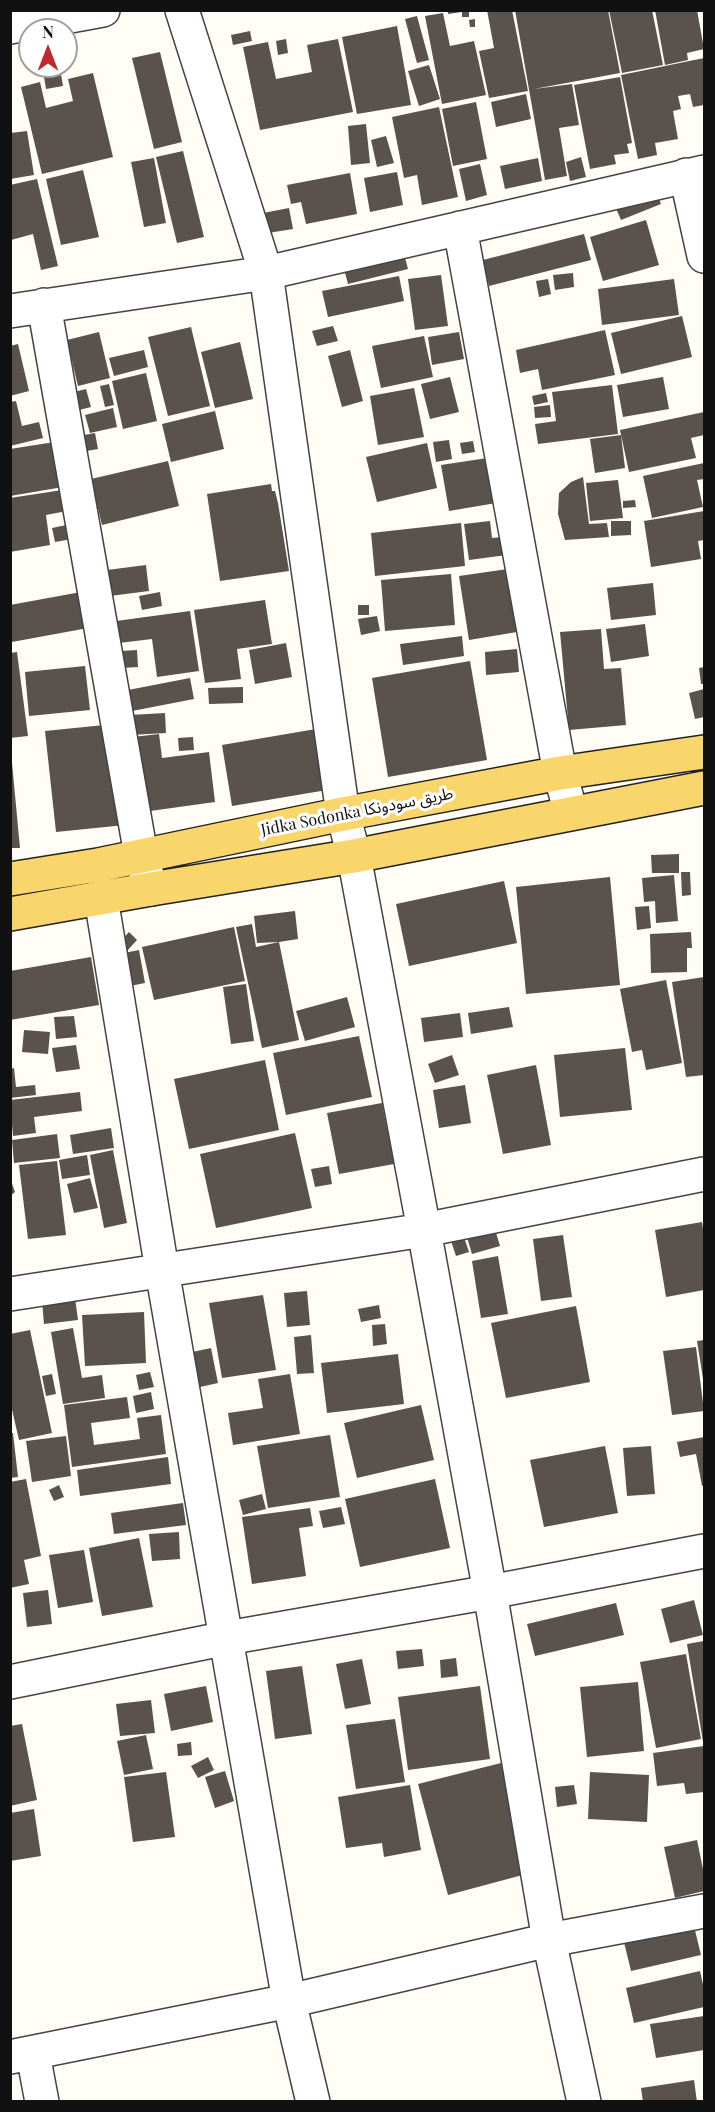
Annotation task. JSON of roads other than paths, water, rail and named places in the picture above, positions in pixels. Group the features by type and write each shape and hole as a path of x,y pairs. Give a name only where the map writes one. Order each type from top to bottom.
{"main road":[{"name":"Jidka Sodonka طريق سودونكا","path":"10,879 98,865 560,772 705,752"},
{"path":"10,914 354,856 705,788"}],"street":[{"path":"10,27 103,10"},
{"path":"182,10 266,273 343,814 354,856 424,1230 490,1592 549,1940 584,2102"},
{"path":"10,311 266,273 695,174 705,256"},
{"path":"460,228 560,772 571,813"},
{"path":"44,305 141,855 151,889"},
{"path":"101,898 162,1270 289,2001 313,2102"},
{"path":"10,1294 424,1230 705,1174"},
{"path":"10,1682 227,1638 490,1592 705,1551"},
{"path":"42,2102 22,2056 289,2001 549,1940 705,1911"}]}
